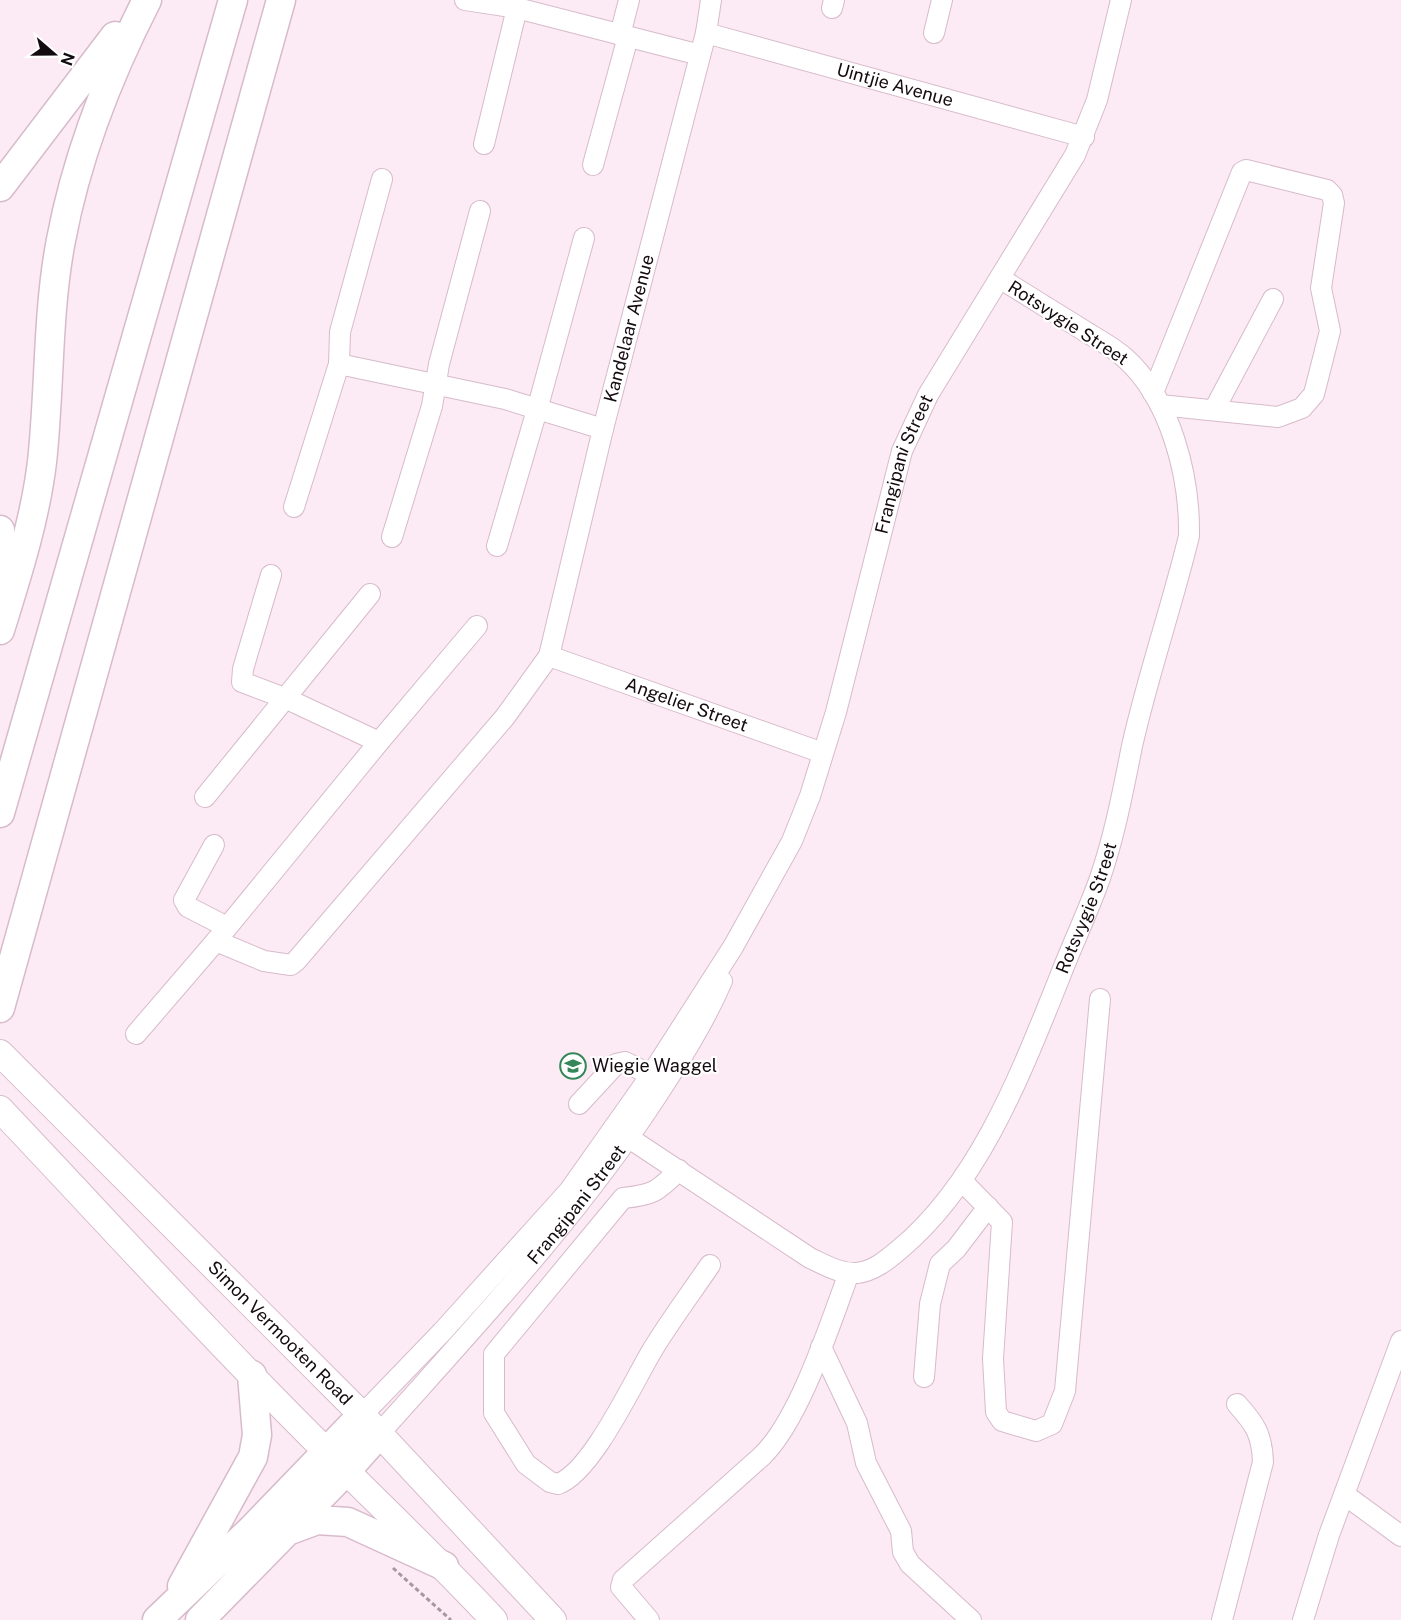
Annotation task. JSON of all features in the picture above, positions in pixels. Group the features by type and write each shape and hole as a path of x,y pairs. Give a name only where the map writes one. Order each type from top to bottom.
{"highway":[{"path":"0,187 101,55 139,0"},
{"path":"0,630 28,539 37,495 44,439 56,281 70,200 95,116 112,71 147,0"},
{"path":"0,813 233,0"},
{"path":"1,1007 281,0"},
{"path":"0,530 0,607"},
{"path":"165,1613 254,1456 257,1435 252,1375"},
{"path":"165,1613 252,1529 326,1452 371,1424"},
{"path":"200,1620 346,1471 371,1424"},
{"path":"287,1532 317,1520 348,1522 444,1566"}],"main road":[{"name":"Simon Vermooten Road","path":"0,1053 371,1424 553,1620"},
{"path":"0,1109 168,1290 326,1452 444,1566 494,1620"}],"street":[{"path":"465,0 509,5 700,55"},
{"path":"593,165 624,36 629,0"},
{"name":"Kandelaar Avenue","path":"549,656 603,429 700,55 711,0"},
{"path":"934,33 942,0"},
{"name":"Frangipani Street","path":"371,1424 565,1223 622,1132 651,1075 733,947 800,823 849,665 902,451 928,395 1066,172 1084,137 1097,100 1121,0"},
{"path":"484,144 509,5"},
{"name":"Uintjie Avenue","path":"705,33 1084,137"},
{"path":"1246,170 1327,190 1332,195 1334,203 1321,288 1330,331 1314,394 1302,408 1278,417 1214,410 1157,399 1242,172 1246,170"},
{"path":"294,507 339,364 340,332 382,179"},
{"path":"392,537 436,384 480,211"},
{"path":"497,546 584,237"},
{"name":"Rotsvygie Street","path":"849,1273 876,1267 923,1229 962,1181 1029,1054 1100,878 1122,807 1132,745 1189,536 1189,517 1181,468 1157,399 1141,374 1120,353 1001,279"},
{"path":"1214,410 1273,299"},
{"path":"339,364 436,384 603,429"},
{"path":"271,576 241,678 251,687 287,699 379,742"},
{"path":"205,797 287,699 370,594"},
{"path":"136,1034 477,626"},
{"path":"214,845 184,900 188,907 221,934 277,965 291,965 505,717 549,656"},
{"name":"Angelier Street","path":"549,656 823,753"},
{"name":"Frangipani Street","path":"622,1132 684,1055 722,983 733,947"},
{"path":"962,1181 1002,1222 1003,1238 993,1359 996,1412 1002,1420 1036,1431 1052,1424 1065,1391 1100,999"},
{"path":"579,1104 609,1068 620,1062 651,1075"},
{"path":"622,1132 810,1258 832,1269 849,1273 821,1347 774,1444 622,1580 621,1587 649,1620"},
{"path":"679,1170 657,1192 646,1196 623,1198 494,1354 494,1413 526,1464 550,1482 558,1484 574,1475 609,1427 653,1349 710,1265"},
{"path":"924,1377 930,1304 940,1264 956,1249 988,1207"},
{"path":"1303,1620 1320,1563 1401,1344"},
{"path":"821,1347 857,1423 866,1463 901,1531 903,1552 910,1563 971,1620"},
{"path":"1222,1620 1263,1462 1262,1441 1252,1421 1237,1404"},
{"path":"1345,1496 1401,1536"}],"path":[{"path":"392,1568 451,1620"}],"place":[{"name":"Wiegie Waggel","path":"573,1066"}]}
